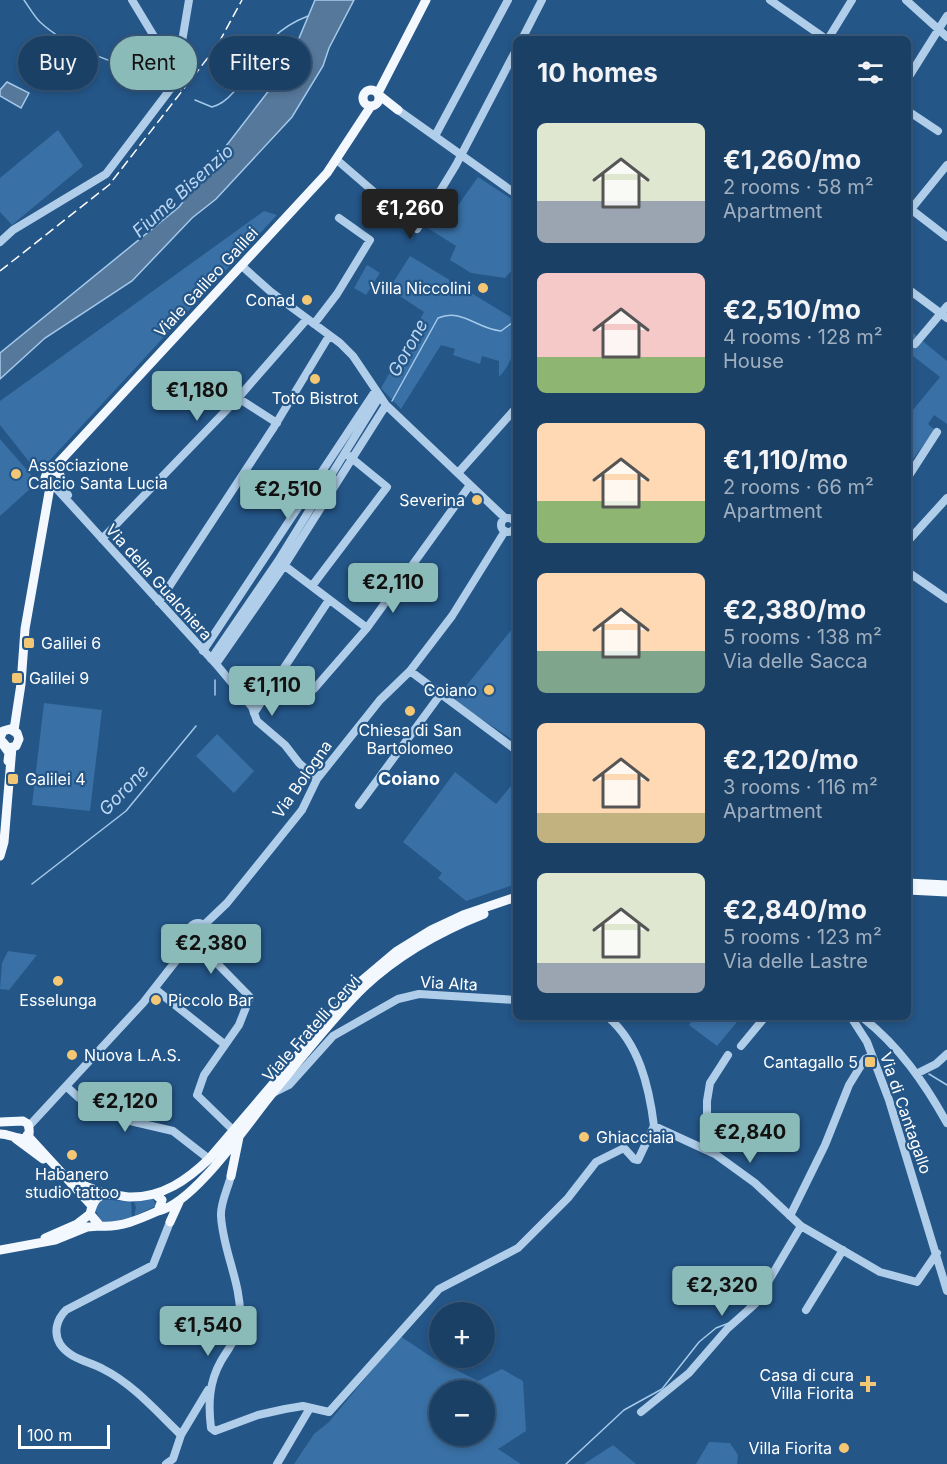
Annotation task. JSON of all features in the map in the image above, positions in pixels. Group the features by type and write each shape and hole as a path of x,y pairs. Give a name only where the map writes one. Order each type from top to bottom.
{"main road":[{"name":"Viale Galileo Galilei","path":"54,483 45,477 70,448 242,266 337,160 356,130 426,0"},
{"path":"373,98 398,110"},
{"name":"Viale Galileo Galilei","path":"1,853 5,831 4,738 11,721 20,677 42,528 42,501 54,483 70,448"},
{"path":"911,883 947,885"},
{"path":"911,890 947,892"},
{"name":"Viale Fratelli Cervi","path":"69,1179 106,1194 161,1204 180,1199 359,983 397,951 452,920 513,898"},
{"name":"Viale Fratelli Cervi","path":"237,1132 364,988 400,958 464,921 513,904"},
{"path":"0,1122 26,1127 53,1165"},
{"path":"16,1139 23,1139 26,1127"},
{"path":"231,1176 237,1132"},
{"path":"0,1134 16,1139 69,1179 100,1226"},
{"path":"211,1163 226,1166 231,1176"},
{"name":"Viale Fratelli Cervi","path":"32,1244 55,1240 87,1227 110,1227 134,1221 161,1204 191,1176 211,1163"},
{"path":"1,1250 32,1244 77,1224 91,1210 95,1200 106,1194"},
{"path":"170,1222 180,1199"},
{"path":"161,1204 171,1213 170,1222"}],"street":[{"path":"132,0 154,36"},
{"path":"183,36 189,0"},
{"path":"435,136 508,0"},
{"path":"524,36 542,0"},
{"path":"770,0 823,36"},
{"path":"829,36 852,0"},
{"path":"906,0 947,38"},
{"path":"911,73 947,16"},
{"path":"927,46 947,38"},
{"path":"337,160 417,229 461,155 513,56"},
{"path":"0,242 21,225 106,174 170,90"},
{"path":"398,110 513,192"},
{"path":"911,113 938,131"},
{"path":"911,207 946,167"},
{"path":"911,212 947,237"},
{"path":"102,539 337,294 370,240 339,218"},
{"path":"242,266 353,356 386,405 505,519 501,525 505,531"},
{"path":"911,291 944,315"},
{"path":"915,344 944,315 947,306"},
{"path":"159,602 277,423 329,336"},
{"path":"349,456 378,393"},
{"path":"203,651 378,393"},
{"path":"238,398 277,423"},
{"path":"214,662 349,456 386,405"},
{"path":"458,473 513,411"},
{"path":"911,472 937,432"},
{"path":"312,586 387,487 349,456"},
{"name":"Via della Gualchiera","path":"54,483 214,662 254,713 257,721 285,745 299,763 317,779"},
{"path":"314,689 367,628 470,485"},
{"path":"911,537 947,498"},
{"name":"Via Bologna","path":"505,519 513,521"},
{"path":"911,541 924,521"},
{"name":"Via Bologna","path":"204,925 227,903 302,810 317,779 380,700 410,671 452,616 505,531 513,528"},
{"path":"281,563 367,628"},
{"path":"911,574 947,599"},
{"path":"254,713 329,600"},
{"path":"410,671 513,748"},
{"path":"359,805 440,695"},
{"name":"Via Bologna","path":"196,940 190,932 192,925 200,923 204,925"},
{"name":"Via Bologna","path":"26,1127 67,1087 196,940 207,934 204,925"},
{"path":"196,940 250,997 239,1025 204,1076 197,1095 237,1132"},
{"path":"155,989 224,1044"},
{"name":"Via Alta","path":"272,1094 289,1085 333,1035 399,999 419,994 513,1000"},
{"path":"210,1388 211,1428 215,1431 258,1414 303,1406 324,1412 332,1410 439,1289 518,1248 568,1198 604,1156 624,1148 634,1159 638,1160 654,1126 650,1094 632,1047 619,1027 611,1020"},
{"path":"741,1046 763,1020"},
{"name":"Via di Cantagallo","path":"853,1020 867,1042 897,1125 946,1280 947,1291"},
{"path":"866,1020 880,1032 918,1073 947,1123"},
{"path":"867,1042 871,1035 880,1032"},
{"path":"918,1073 936,1064 947,1054"},
{"path":"707,1150 707,1101 710,1083 728,1055"},
{"path":"790,1216 825,1145 849,1084 865,1059 872,1056"},
{"path":"67,1087 79,1098 104,1095 126,1120 173,1131 211,1163"},
{"path":"654,1126 707,1150 755,1183 801,1226 880,1272 917,1282 937,1253"},
{"path":"166,1464 173,1459 181,1435 210,1388 220,1361 234,1343 240,1323 240,1298 229,1262 220,1214 231,1176"},
{"path":"170,1222 153,1265 66,1310 59,1317 56,1329 58,1341 65,1349 76,1358 117,1377 181,1435"},
{"path":"641,1412 688,1373 728,1328 755,1304 801,1226"},
{"path":"806,1310 843,1250"},
{"path":"277,1464 310,1408"}],"shaded area":[{"path":"315,0 354,0 329,48 323,66 311,86 311,36 300,36"},
{"path":"7,82 18,88 18,90 29,93 21,108 0,96 0,90"},
{"path":"269,90 308,90 292,117 216,199 192,218 132,281 45,338 0,379 0,353 179,207"},
{"path":"58,130 83,166 12,225 0,212 0,178"},
{"path":"478,177 513,200 513,269 505,278 471,273 450,260 456,246 423,225 429,217 444,225"},
{"path":"264,211 277,215 38,473 0,425 0,401"},
{"path":"410,256 513,318 513,352 504,371 499,377 499,361 482,356 480,364 453,355 455,349 441,345 401,409 381,388 424,312 389,289"},
{"path":"367,265 380,273 366,295 354,288"},
{"path":"911,331 947,361 947,424 934,415 928,424 935,430 911,462 911,412 940,377 911,354"},
{"name":"Associazione Calcio Santa Lucia","path":"0,439 34,478 30,489 0,516"},
{"name":"Coiano","path":"513,628 513,740 454,701"},
{"path":"44,703 102,710 90,811 32,805"},
{"path":"217,734 254,771 234,793 196,756"},
{"path":"455,772 496,804 513,784 513,885 466,901 438,878 442,873 403,842"},
{"path":"8,951 37,955 9,990 0,989 2,963"},
{"path":"692,1020 739,1020 717,1046 689,1025"},
{"path":"153,1198 156,1206 134,1216 136,1207 134,1202"},
{"path":"102,1199 131,1202 132,1217 108,1223 101,1222 95,1209"},
{"path":"400,1336 429,1355 429,1368 453,1368 476,1380 429,1380 429,1446 495,1446 495,1380 480,1380 502,1369 523,1381 526,1431 498,1449 521,1464 294,1464 314,1434 329,1422"},
{"path":"709,1442 730,1443 738,1455 737,1464 696,1464"},
{"path":"613,1445 636,1464 584,1464"}],"waterway":[{"path":"24,0 40,22 53,33 110,61"},
{"path":"195,100 212,107 221,103 237,88 273,38 289,25 308,16"},
{"name":"Gorone","path":"392,401 438,318 462,317 484,327 501,331 513,322"},
{"name":"Gorone","path":"215,680 215,695"},
{"name":"Gorone","path":"32,884 126,811 196,726"},
{"path":"929,1074 947,1085"},
{"path":"746,1308 759,1290"},
{"path":"566,1464 624,1410 662,1389 699,1342 716,1328 729,1323"}],"railway":[{"path":"0,271 109,185 217,46 242,0"}],"place":[{"name":"Villa Niccolini","path":"483,288"},
{"name":"Conad","path":"307,300"},
{"name":"Toto Bistrot","path":"315,379"},
{"name":"Associazione Calcio Santa Lucia","path":"16,474"},
{"name":"Severina","path":"477,500"},
{"name":"Galilei 6","path":"29,643"},
{"name":"Galilei 9","path":"17,678"},
{"name":"Coiano","path":"489,690"},
{"name":"Chiesa di San Bartolomeo","path":"410,711"},
{"name":"Galilei 4","path":"13,779"},
{"name":"Esselunga","path":"58,981"},
{"name":"Piccolo Bar","path":"156,1000"},
{"name":"Nuova L.A.S.","path":"72,1055"},
{"name":"Cantagallo 5","path":"870,1062"},
{"name":"Ghiacciaia","path":"584,1137"},
{"name":"Habanero studio tattoo","path":"72,1155"},
{"name":"Casa di cura Villa Fiorita","path":"868,1384"},
{"name":"Villa Fiorita","path":"844,1448"}],"district":[{"name":"Coiano","path":"409,779"}],"water label":[{"name":"Fiume Bisenzio","path":"183,191"}]}
